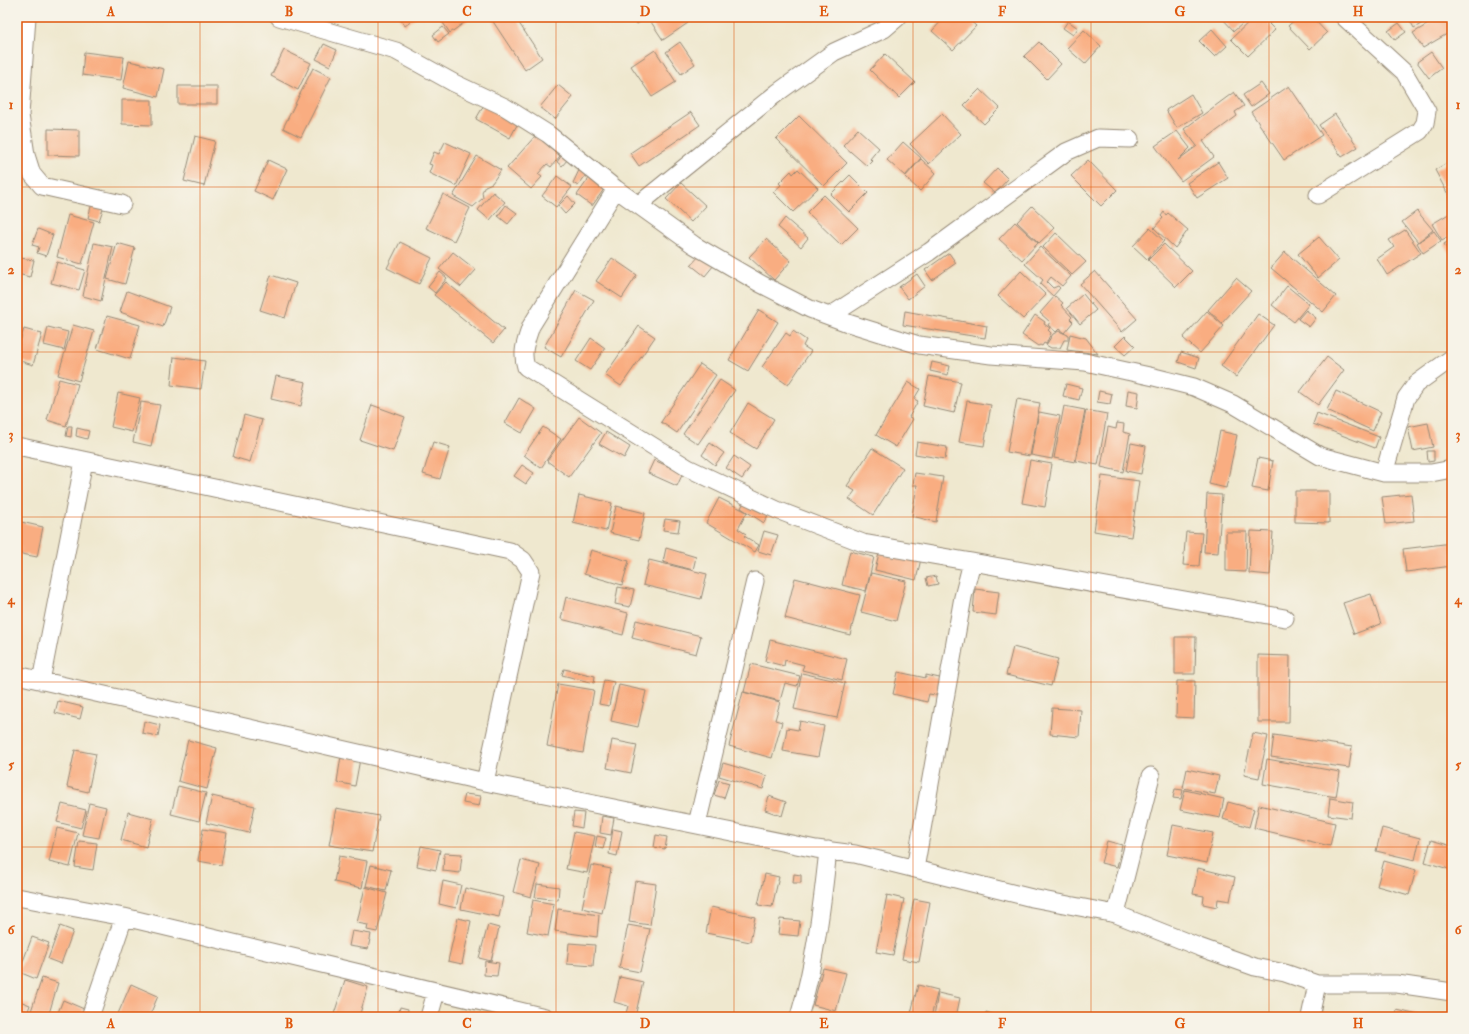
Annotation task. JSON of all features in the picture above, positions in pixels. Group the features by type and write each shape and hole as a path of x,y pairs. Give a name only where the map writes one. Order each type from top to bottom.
{"street":[{"path":"27,17 20,115 26,155 32,174 42,186 122,204"},
{"path":"279,17 406,55 454,83 522,116 582,160 616,189 694,245 761,284 810,309 880,334 919,345 991,355 1085,362 1194,387 1233,404 1320,456 1384,473 1431,473 1452,469"},
{"path":"638,205 777,93 834,52 884,29 898,17"},
{"path":"1318,194 1420,130 1425,123 1427,111 1404,72 1344,17"},
{"path":"830,316 929,252 1066,152 1098,138 1130,139"},
{"path":"616,189 531,326 524,345 523,356 526,367 688,468 777,510 864,543 1284,618"},
{"path":"1384,473 1406,398 1416,384 1452,358"},
{"path":"17,446 510,552 523,560 531,572 485,782"},
{"path":"41,681 84,461"},
{"path":"915,869 963,597 972,562"},
{"path":"697,824 755,581"},
{"path":"17,674 41,681 485,782 828,850 855,854 1032,898 1116,914 1199,947 1255,967 1285,973 1317,984 1397,984 1452,992"},
{"path":"1116,914 1151,776"},
{"path":"799,1017 806,993 822,915 828,850"},
{"path":"17,897 124,917 545,1017"},
{"path":"90,1017 124,917"},
{"path":"1310,1017 1317,984"},
{"path":"429,1017 436,992"}],"building":[{"path":"399,17 417,17 405,26"},
{"path":"439,17 472,17 450,33"},
{"path":"490,17 515,17 542,58 525,70"},
{"path":"632,17 647,17 637,24"},
{"path":"657,17 683,17 688,23 663,40 651,22"},
{"path":"945,17 966,17 976,26 953,50 932,31"},
{"path":"1221,17 1250,17 1234,31"},
{"path":"1254,17 1270,17 1273,20 1269,24 1275,30 1248,56 1231,39"},
{"path":"1298,17 1312,17 1327,33 1310,49 1288,26"},
{"path":"1408,17 1433,17 1414,28"},
{"path":"1440,17 1452,17 1452,31 1423,48 1413,33"},
{"path":"1068,21 1078,28 1073,35 1063,28"},
{"path":"1399,23 1406,32 1395,40 1388,31"},
{"path":"443,27 449,34 438,42 433,35"},
{"path":"1212,29 1227,46 1215,57 1199,41"},
{"path":"1084,30 1101,46 1085,64 1067,48"},
{"path":"680,42 695,64 681,74 666,52"},
{"path":"1039,42 1061,64 1047,79 1024,56"},
{"path":"324,44 337,50 330,66 316,59"},
{"path":"284,50 311,63 298,90 271,76"},
{"path":"655,50 676,82 652,97 631,66"},
{"path":"84,52 124,57 121,80 82,75"},
{"path":"1431,52 1442,68 1429,78 1417,62"},
{"path":"885,54 915,82 899,98 870,70"},
{"path":"129,61 164,69 158,97 123,88"},
{"path":"313,68 331,77 301,137 283,128"},
{"path":"1261,83 1269,94 1251,107 1243,95"},
{"path":"558,85 573,97 555,119 540,107"},
{"path":"178,86 217,86 217,104 178,104"},
{"path":"1289,86 1322,135 1284,160 1251,112"},
{"path":"980,89 1000,108 984,124 964,105"},
{"path":"1234,92 1244,106 1235,112 1237,116 1203,141 1214,157 1181,181 1155,146 1177,131 1190,148 1178,160 1197,146 1184,129"},
{"path":"1191,94 1202,113 1177,128 1166,110"},
{"path":"122,100 152,100 152,125 122,124"},
{"path":"484,105 518,123 510,138 476,119"},
{"path":"691,112 700,125 639,166 630,153"},
{"path":"942,114 961,134 929,164 910,144"},
{"path":"1335,114 1358,147 1342,157 1319,125"},
{"path":"799,116 847,163 824,186 776,139"},
{"path":"48,129 79,130 79,156 48,155"},
{"path":"858,129 879,148 870,159 872,161 867,166 843,145"},
{"path":"536,135 560,156 551,167 547,164 538,174 542,177 531,189 507,168"},
{"path":"195,136 215,141 204,186 184,181"},
{"path":"445,142 471,154 456,186 429,173 432,165 429,164 434,152 439,154"},
{"path":"903,142 921,158 905,176 887,160"},
{"path":"562,155 568,159 562,166 557,162"},
{"path":"477,156 501,170 492,183 485,186 482,192 483,198 473,207 453,196"},
{"path":"921,159 936,173 920,191 905,177"},
{"path":"268,160 287,169 273,200 254,191"},
{"path":"1088,160 1117,190 1101,206 1071,176"},
{"path":"1452,160 1452,202 1435,170"},
{"path":"1218,162 1228,178 1197,198 1187,183"},
{"path":"581,166 588,172 578,186 573,183"},
{"path":"997,168 1008,179 995,193 983,183"},
{"path":"798,169 818,188 793,212 773,192 781,185 779,183 791,171 793,174"},
{"path":"592,174 607,185 592,206 577,195"},
{"path":"850,175 868,193 849,212 831,194"},
{"path":"557,176 572,187 556,207 542,196"},
{"path":"681,183 706,206 691,222 666,199"},
{"path":"493,192 505,202 490,220 478,210"},
{"path":"443,194 470,208 454,241 426,228"},
{"path":"824,195 858,228 841,245 807,212"},
{"path":"568,196 575,204 565,214 558,206"},
{"path":"92,203 104,206 99,221 88,218"},
{"path":"506,205 517,213 508,224 498,216"},
{"path":"1032,206 1055,228 1039,243 1017,222"},
{"path":"1417,211 1433,230 1418,242 1402,222"},
{"path":"1164,212 1166,215 1168,213 1188,230 1175,248 1154,228 1163,218 1161,216"},
{"path":"1452,212 1452,234 1442,240 1432,224"},
{"path":"68,215 94,222 82,264 57,257"},
{"path":"785,218 808,238 801,247 778,227"},
{"path":"1015,222 1038,243 1022,260 999,239"},
{"path":"1150,228 1164,241 1147,259 1133,246"},
{"path":"38,229 53,235 46,256 37,253 39,247 32,245"},
{"path":"1405,230 1421,253 1387,275 1377,259 1394,247 1389,240"},
{"path":"1434,231 1441,241 1423,253 1417,243"},
{"path":"1056,233 1086,262 1072,275 1043,247"},
{"path":"1319,237 1339,260 1318,278 1298,254"},
{"path":"766,239 791,261 774,280 749,257"},
{"path":"1452,239 1452,257 1444,244"},
{"path":"400,242 432,258 419,284 387,268"},
{"path":"94,243 113,247 101,301 83,296"},
{"path":"117,243 135,248 125,284 107,279"},
{"path":"1164,244 1192,271 1176,287 1148,260"},
{"path":"1040,247 1071,276 1062,286 1051,277 1047,282 1053,288 1058,286 1060,288 1053,296 1040,284 1043,280 1025,264"},
{"path":"453,252 476,270 461,287 439,269"},
{"path":"1285,252 1336,296 1323,312 1271,268"},
{"path":"949,253 956,263 932,280 925,270"},
{"path":"701,254 714,265 705,276 691,265"},
{"path":"20,258 34,260 30,277 17,274"},
{"path":"612,258 637,275 622,298 596,281"},
{"path":"57,262 85,270 79,290 51,283"},
{"path":"1021,271 1046,295 1023,319 998,296"},
{"path":"1095,271 1137,319 1122,332 1080,284"},
{"path":"440,272 447,278 435,293 428,287"},
{"path":"917,274 925,286 908,299 899,287"},
{"path":"271,275 296,283 285,318 260,310"},
{"path":"1236,278 1251,291 1222,323 1208,310"},
{"path":"446,282 504,330 493,343 434,295"},
{"path":"1287,286 1309,304 1294,322 1272,305"},
{"path":"576,290 594,300 561,357 544,347"},
{"path":"127,291 170,307 163,327 120,312"},
{"path":"1083,294 1096,310 1080,324 1067,308"},
{"path":"1055,296 1063,303 1061,305 1072,317 1070,319 1073,322 1064,333 1059,329 1056,332 1048,325 1050,322 1040,313"},
{"path":"759,310 778,322 748,371 729,360"},
{"path":"1306,310 1316,318 1309,327 1298,319"},
{"path":"905,311 987,326 985,338 903,325"},
{"path":"1207,311 1224,326 1200,353 1183,338"},
{"path":"1258,314 1274,325 1236,377 1221,366"},
{"path":"1035,315 1045,322 1044,324 1050,328 1048,330 1051,333 1046,344 1044,343 1042,346 1038,346 1022,335"},
{"path":"107,316 140,325 130,359 97,349"},
{"path":"73,325 94,331 79,381 58,375"},
{"path":"639,326 655,337 621,386 605,375"},
{"path":"48,327 68,332 64,350 44,345"},
{"path":"24,329 42,334 33,365 17,360 17,350"},
{"path":"793,331 806,340 803,346 811,351 788,385 762,367 786,333 790,336"},
{"path":"1059,331 1068,335 1068,340 1064,340 1060,348 1051,348 1046,345 1053,334"},
{"path":"1070,334 1086,338 1098,354 1067,350"},
{"path":"1125,336 1135,346 1125,355 1115,346"},
{"path":"591,338 605,348 590,370 576,361"},
{"path":"1181,352 1199,358 1196,368 1178,362"},
{"path":"174,357 205,361 201,389 171,385"},
{"path":"1327,357 1344,370 1318,405 1300,392"},
{"path":"932,362 950,366 948,375 930,371"},
{"path":"700,364 716,375 677,433 661,422"},
{"path":"276,376 306,382 301,406 271,399"},
{"path":"929,376 961,382 954,413 923,406"},
{"path":"59,379 78,384 66,426 47,420"},
{"path":"720,380 735,390 698,444 683,434"},
{"path":"908,382 920,389 914,399 918,401 909,417 913,419 896,447 876,435"},
{"path":"1066,384 1082,388 1079,400 1063,396"},
{"path":"1128,390 1139,392 1137,408 1126,406"},
{"path":"1099,391 1112,394 1110,404 1097,402"},
{"path":"1336,391 1381,412 1373,431 1327,410"},
{"path":"118,393 140,398 132,432 111,427"},
{"path":"519,398 536,409 522,433 505,423"},
{"path":"1017,399 1040,403 1030,456 1007,452"},
{"path":"967,401 991,405 984,446 959,442"},
{"path":"141,402 160,405 151,446 133,442"},
{"path":"748,403 774,419 756,449 730,433"},
{"path":"372,405 405,417 393,451 360,440"},
{"path":"1064,406 1085,410 1075,462 1054,458"},
{"path":"1086,410 1107,414 1098,465 1076,461"},
{"path":"1039,412 1060,416 1052,459 1031,455"},
{"path":"1317,413 1379,437 1375,448 1313,424"},
{"path":"244,415 262,420 250,462 233,457"},
{"path":"579,417 601,433 569,477 547,461"},
{"path":"1117,423 1124,424 1123,432 1130,434 1123,472 1101,467 1108,427 1116,429"},
{"path":"1428,423 1433,447 1413,451 1408,427"},
{"path":"68,426 72,426 71,437 66,436"},
{"path":"543,427 561,439 541,468 524,455"},
{"path":"77,428 89,431 87,439 76,436"},
{"path":"1220,431 1237,435 1226,488 1209,484"},
{"path":"606,432 630,447 624,458 599,444"},
{"path":"433,442 450,447 440,479 423,474"},
{"path":"917,442 947,447 945,459 915,454"},
{"path":"710,443 724,453 715,465 702,455"},
{"path":"1131,443 1146,446 1141,474 1126,471"},
{"path":"872,448 903,468 873,515 849,499 855,491 847,486"},
{"path":"1427,451 1434,451 1434,461 1428,462"},
{"path":"734,456 750,467 742,479 726,468"},
{"path":"1258,458 1273,461 1268,491 1252,488"},
{"path":"654,460 683,473 677,486 648,473"},
{"path":"1030,460 1052,464 1045,507 1022,503"},
{"path":"522,465 534,473 526,484 514,476"},
{"path":"915,473 943,477 936,522 912,516 917,485 913,485"},
{"path":"1102,476 1139,481 1131,537 1094,531"},
{"path":"1295,491 1329,491 1329,523 1295,522"},
{"path":"1207,494 1222,495 1218,553 1204,552"},
{"path":"1411,494 1414,521 1386,524 1382,497"},
{"path":"579,495 612,503 606,531 573,523"},
{"path":"719,498 747,512 738,529 746,534 744,536 759,545 755,552 706,523"},
{"path":"745,500 769,513 764,523 741,508"},
{"path":"616,506 645,513 639,540 610,533"},
{"path":"665,519 680,521 678,532 663,530"},
{"path":"17,521 43,527 37,557 17,553"},
{"path":"764,531 778,535 771,555 758,551"},
{"path":"1251,531 1273,532 1270,575 1249,573"},
{"path":"1186,532 1202,533 1199,566 1183,565"},
{"path":"1226,532 1247,532 1246,572 1226,571"},
{"path":"1452,543 1452,566 1406,572 1403,549"},
{"path":"666,548 696,557 693,570 663,562"},
{"path":"880,549 921,559 916,580 875,570"},
{"path":"591,550 629,561 622,585 584,574"},
{"path":"850,551 874,557 866,591 842,585"},
{"path":"649,560 707,574 701,599 643,585"},
{"path":"871,573 906,581 896,621 861,612"},
{"path":"936,576 938,584 928,586 926,578"},
{"path":"795,578 860,595 850,635 785,618"},
{"path":"618,587 634,590 630,607 615,604"},
{"path":"975,589 999,592 996,615 973,612"},
{"path":"1371,594 1381,624 1354,634 1343,603"},
{"path":"566,597 628,613 623,635 561,619"},
{"path":"636,620 701,636 696,654 632,638"},
{"path":"1175,637 1196,637 1195,674 1175,674"},
{"path":"770,640 847,659 842,680 802,670 804,665 785,660 784,666 765,661"},
{"path":"1013,647 1058,659 1051,686 1006,675"},
{"path":"1258,655 1290,656 1289,722 1258,722"},
{"path":"751,664 800,676 797,686 785,683 780,701 744,692"},
{"path":"564,669 595,676 594,683 562,675"},
{"path":"898,672 926,678 926,675 944,679 941,696 929,694 927,702 893,694"},
{"path":"802,673 845,683 837,718 794,709"},
{"path":"604,680 614,682 609,706 599,704"},
{"path":"1177,681 1195,681 1194,718 1176,717"},
{"path":"558,684 594,690 583,753 547,746"},
{"path":"619,685 646,691 638,727 611,721"},
{"path":"743,692 780,702 775,720 782,722 772,758 729,746"},
{"path":"58,701 83,707 80,719 55,713"},
{"path":"1052,708 1081,710 1079,737 1050,734"},
{"path":"144,721 160,725 158,736 142,733"},
{"path":"800,721 824,726 818,757 783,751 787,728 798,730"},
{"path":"1253,733 1268,736 1259,778 1244,775"},
{"path":"1274,735 1352,747 1349,768 1271,757"},
{"path":"188,740 217,748 207,789 178,781"},
{"path":"612,740 637,745 631,773 607,768"},
{"path":"75,750 96,754 88,792 67,787"},
{"path":"341,756 360,759 355,786 337,782"},
{"path":"1267,759 1340,772 1336,797 1263,784"},
{"path":"723,763 767,776 763,789 719,776"},
{"path":"1187,769 1219,776 1215,794 1183,788"},
{"path":"719,780 729,783 724,798 714,795"},
{"path":"178,786 206,793 199,821 171,814"},
{"path":"1175,789 1183,790 1181,799 1173,798"},
{"path":"1185,790 1224,799 1220,818 1180,810"},
{"path":"465,794 481,796 479,806 463,803"},
{"path":"212,796 255,806 249,833 206,823"},
{"path":"769,796 786,802 782,816 765,810"},
{"path":"1330,798 1353,802 1351,818 1328,815"},
{"path":"1228,802 1254,809 1249,827 1223,819"},
{"path":"89,803 106,807 99,838 82,835"},
{"path":"62,804 86,810 81,828 57,822"},
{"path":"1259,805 1335,823 1330,846 1254,828"},
{"path":"336,808 379,816 372,852 329,845"},
{"path":"128,812 153,819 146,847 121,840"},
{"path":"574,812 584,813 582,828 572,826"},
{"path":"602,816 614,818 611,835 600,833"},
{"path":"1173,825 1213,833 1207,863 1167,855"},
{"path":"57,828 78,833 70,867 49,862"},
{"path":"1382,828 1420,838 1415,860 1376,851"},
{"path":"203,829 227,833 221,865 198,861"},
{"path":"613,829 622,831 617,856 609,854"},
{"path":"574,832 595,836 587,873 566,869"},
{"path":"656,835 667,837 665,849 654,847"},
{"path":"597,836 606,838 603,849 595,847"},
{"path":"1431,840 1452,846 1452,870 1425,862"},
{"path":"79,841 97,843 93,870 75,867"},
{"path":"1107,841 1122,845 1117,867 1101,863"},
{"path":"421,846 440,850 436,870 417,866"},
{"path":"444,853 462,854 460,873 443,871"},
{"path":"339,856 367,861 362,888 334,882"},
{"path":"521,860 540,865 531,897 513,892"},
{"path":"1384,861 1416,870 1409,895 1377,886"},
{"path":"371,865 391,870 386,891 366,886"},
{"path":"591,865 611,869 602,913 582,908"},
{"path":"1198,868 1235,877 1230,901 1218,899 1217,907 1203,904 1204,896 1193,894"},
{"path":"765,874 779,877 772,907 758,905"},
{"path":"794,874 801,875 801,883 793,883"},
{"path":"443,881 461,885 456,908 439,904"},
{"path":"635,881 656,884 650,925 629,922"},
{"path":"537,884 559,887 558,900 535,897"},
{"path":"365,887 387,893 377,932 367,930 368,925 357,923"},
{"path":"465,888 503,897 499,917 461,909"},
{"path":"887,895 904,899 893,955 876,952"},
{"path":"914,899 930,902 919,962 902,959"},
{"path":"533,900 554,904 548,936 527,932"},
{"path":"711,907 755,917 750,942 706,933"},
{"path":"558,909 599,915 597,937 555,931"},
{"path":"458,918 471,921 462,964 448,961"},
{"path":"780,919 800,921 798,936 778,934"},
{"path":"488,925 499,928 491,961 479,958"},
{"path":"628,925 650,929 640,972 619,968"},
{"path":"60,926 73,931 61,964 48,959"},
{"path":"352,931 371,934 368,949 349,946"},
{"path":"32,937 49,943 36,979 19,972"},
{"path":"569,943 595,945 593,966 567,964"},
{"path":"485,961 499,963 497,976 484,975"},
{"path":"823,968 846,973 836,1011 813,1005"},
{"path":"620,977 643,982 635,1017 625,1017 628,1006 614,1002"},
{"path":"42,978 58,983 48,1017 29,1017"},
{"path":"345,980 368,987 359,1017 343,1017 334,1014"},
{"path":"131,984 158,996 149,1017 117,1016"},
{"path":"918,985 938,990 931,1017 910,1017"},
{"path":"938,993 960,998 956,1017 934,1017"},
{"path":"17,1000 30,1005 26,1017 17,1017"},
{"path":"63,1000 84,1009 80,1017 62,1017 57,1015"},
{"path":"400,1007 408,1009 407,1017 398,1017"},
{"path":"1397,1010 1422,1016 1422,1017 1395,1017"},
{"path":"986,1012 1001,1017 985,1017"}]}
